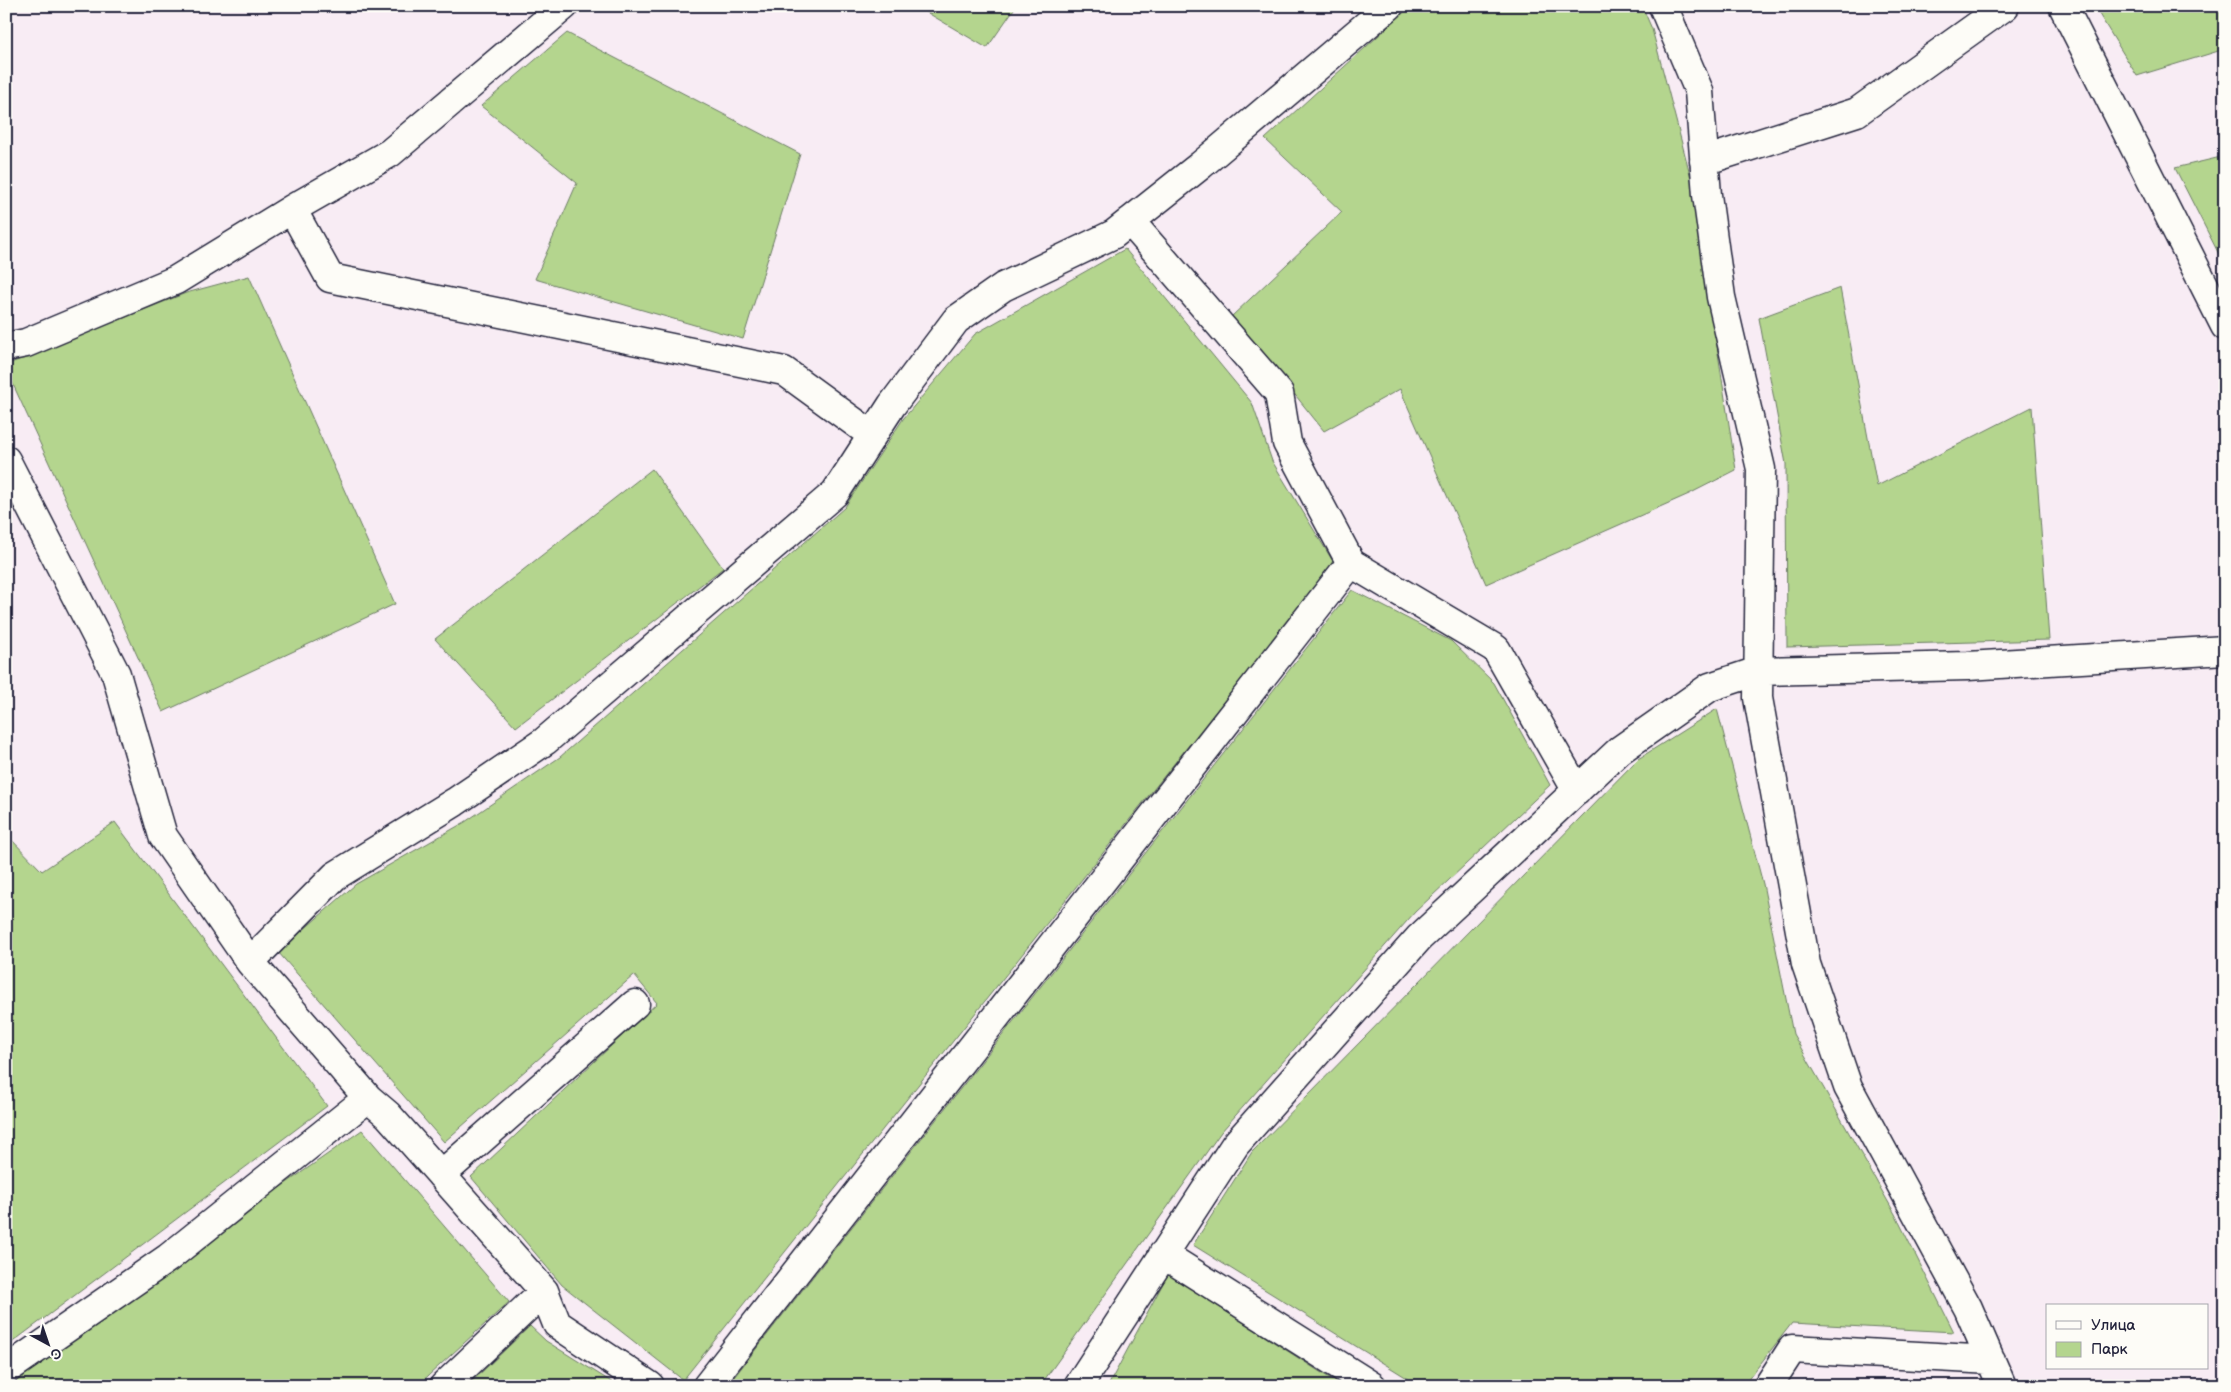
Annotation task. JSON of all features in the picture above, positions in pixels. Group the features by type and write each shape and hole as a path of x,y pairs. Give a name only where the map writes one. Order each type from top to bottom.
{"lane":[{"path":"6,348 26,343 176,280 292,209 390,153 564,6"},
{"path":"250,962 335,876 455,802 545,741 835,493 892,405 956,320 1003,287 1114,234 1201,165 1389,6"},
{"path":"1663,6 1699,91 1704,161 1721,297 1761,469 1758,698 1806,964 1848,1087 1964,1299 2002,1386"},
{"path":"1704,161 1857,112 2005,6"},
{"path":"2063,6 2225,326"},
{"path":"292,209 330,278 784,371 872,435"},
{"path":"1130,221 1279,393 1287,443 1351,563 1496,649 1577,791"},
{"path":"6,460 116,674 163,836 250,962 368,1098 388,1116 544,1291 557,1324 650,1386"},
{"path":"707,1386 1351,563"},
{"path":"1078,1386 1235,1145 1412,946 1620,750 1710,686 1758,671 1968,666 2225,650"},
{"path":"441,1175 635,1004"},
{"path":"6,1370 168,1258 368,1098"},
{"path":"1163,1254 1372,1386"},
{"path":"444,1386 544,1291"},
{"path":"1768,1386 1792,1349 1991,1360"}],"green space":[{"path":"916,6 1016,6 987,48"},
{"path":"1411,6 1642,6 1652,29 1691,178 1736,470 1689,494 1486,584 1400,389 1324,431 1232,316 1342,212 1265,139"},
{"path":"2094,6 2225,6 2225,49 2137,76"},
{"path":"567,33 800,154 743,339 535,279 577,183 481,106"},
{"path":"2225,156 2225,266 2175,168"},
{"path":"1125,249 1252,403 1272,461 1334,563 683,1380 562,1285 471,1177 657,1003 634,975 444,1142 278,952 356,884 465,822 560,757 845,507 903,419 975,334"},
{"path":"249,276 395,604 163,712 6,369 6,365 186,293"},
{"path":"1840,288 1877,486 2032,407 2049,640 1787,647 1786,464 1759,318"},
{"path":"652,469 723,568 516,727 435,639"},
{"path":"1352,590 1451,641 1494,683 1550,785 1415,912 1221,1132 1040,1386 727,1386"},
{"path":"1717,709 1763,884 1793,1034 1895,1214 1954,1332 1792,1323 1743,1386 1420,1386 1193,1245 1252,1152 1638,759"},
{"path":"115,822 327,1106 6,1347 6,834 42,871"},
{"path":"362,1130 509,1302 417,1386 6,1386 6,1380"},
{"path":"1168,1274 1342,1386 1108,1386"},
{"path":"530,1326 546,1341 618,1386 467,1386"}]}
